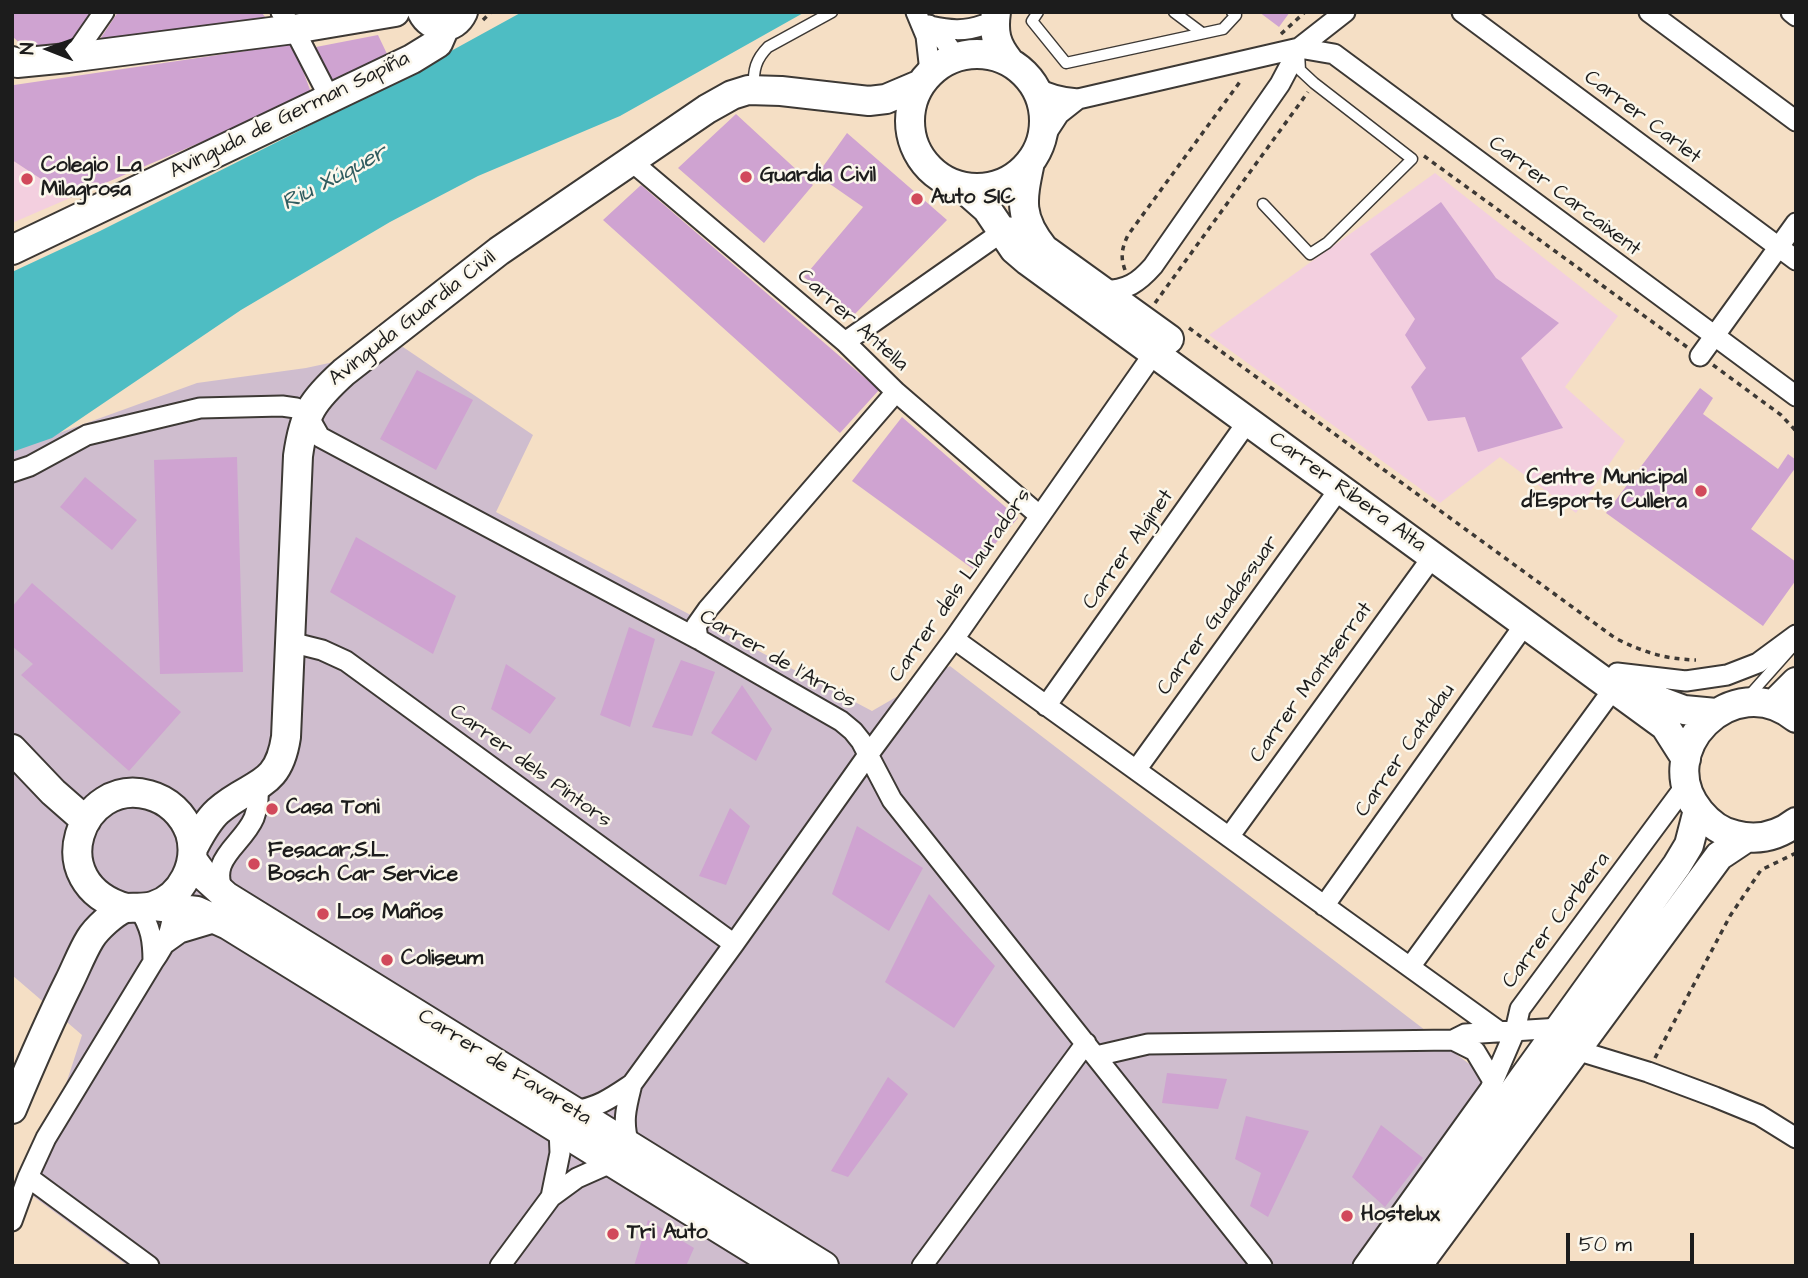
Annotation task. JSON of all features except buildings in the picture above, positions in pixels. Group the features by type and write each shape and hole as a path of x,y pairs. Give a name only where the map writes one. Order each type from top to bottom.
{"street":[{"path":"68,58 79,48 104,12"},
{"path":"12,61 17,63 68,58 288,21 395,12"},
{"path":"1104,291 1120,290 1143,278 1280,84 1299,48 1345,12"},
{"name":"Carrer Carlet","path":"1462,12 1796,260"},
{"path":"1649,12 1796,121"},
{"path":"1791,12 1796,16"},
{"name":"Avinguda de German Sapiña","path":"12,250 412,59 438,43 443,17"},
{"path":"922,18 958,31 970,30 990,17"},
{"path":"960,55 990,17"},
{"path":"990,17 996,40 1009,61"},
{"path":"922,18 960,55"},
{"path":"922,18 926,36 924,78"},
{"path":"288,21 331,98"},
{"path":"1035,87 1062,98 1077,99 1299,48"},
{"name":"Carrer Carcaixent","path":"1299,48 1334,54 1796,396"},
{"path":"845,342 1015,230 1024,212 1024,189 1036,151 1044,122 1042,104 1035,87 1024,72 996,55 981,53 960,55 941,63 924,78 912,102 909,120 911,138 918,155 930,170 962,187 977,188 999,184 1019,173 1036,151 1059,114 1077,99"},
{"name":"Avinguda Guardia Civil","path":"221,809 267,779 278,767 283,756 298,456 301,433 314,427 313,403 324,390 499,251 707,109 732,96 754,90 869,101 886,99 924,78"},
{"name":"Avinguda Guardia Civil","path":"869,101 901,123 911,138"},
{"name":"Carrer Antella","path":"631,161 845,342 896,392 1040,516"},
{"name":"Carrer Ribera Alta","path":"962,187 1015,230 1104,291 1615,681 1665,726 1686,772 1691,798 1698,810"},
{"path":"1700,356 1796,223"},
{"name":"Carrer Ribera Alta","path":"1015,230 1014,249 1028,261 1525,624 1615,681 1684,710 1727,708 1756,702 1784,711"},
{"name":"Carrer dels Llauradors","path":"566,1120 607,1102 632,1084 954,639 1154,353"},
{"path":"698,639 696,626 708,609 896,392"},
{"name":"Carrer de l'Arròs","path":"12,472 30,466 87,435 200,408 296,408 314,427 698,639 841,722 861,741 892,800 1262,1266"},
{"name":"Carrer Alginet","path":"1046,706 1248,421"},
{"name":"Carrer Guadassuar","path":"1136,770 1340,488"},
{"name":"Carrer Montserrat","path":"1228,836 1433,556"},
{"name":"Carrer Catadau","path":"1324,905 1525,624"},
{"name":"Carrer Ribera Alta","path":"1615,681 1686,681 1727,675 1758,663 1796,635"},
{"path":"954,639 1410,967 1507,1032"},
{"name":"Carrer dels Pintors","path":"290,642 322,650 346,662 734,944"},
{"path":"1410,967 1615,681"},
{"path":"1784,711 1796,682"},
{"path":"1686,772 1691,741 1702,725 1727,708"},
{"path":"12,749 53,792 86,821"},
{"name":"Carrer Corbera","path":"1363,1266 1490,1089 1507,1032 1520,1009 1686,772"},
{"path":"166,943 223,909 220,872 223,860 253,820 259,802 258,785"},
{"path":"90,939 92,921 89,887 78,864 77,851 78,839 86,821 99,805 110,798 128,793 146,794 163,800 177,811 185,822 190,834 192,854"},
{"path":"177,811 221,809"},
{"path":"12,1109 52,1016 90,939 112,917 149,908 180,888 188,874 192,854 210,819 221,809"},
{"path":"1698,810 1711,824 1727,834 1746,838 1767,837 1787,830 1796,822"},
{"path":"1417,1266 1568,1039 1677,865 1689,845 1698,810"},
{"path":"1388,1266 1568,1039 1719,856 1746,838"},
{"name":"Carrer de Favareta","path":"192,854 223,909 621,1154 824,1266"},
{"path":"12,1221 46,1138 166,943 172,924 149,908 106,901 89,887"},
{"path":"149,908 148,923 153,962"},
{"name":"Carrer de Favareta","path":"149,908 197,911 223,909"},
{"path":"922,1266 1091,1050 1148,1044 1453,1040 1465,1034 1507,1032 1568,1039 1759,1115 1796,1138"},
{"path":"1453,1040 1475,1051 1493,1081"},
{"name":"Carrer dels Llauradors","path":"621,1154 625,1130 624,1115 632,1084"},
{"path":"551,1197 566,1120"},
{"path":"500,1266 551,1197 576,1178 621,1154"},
{"name":"Carrer de Favareta","path":"621,1154 780,1266"},
{"path":"28,1177 149,1266"}],"lane":[{"path":"754,90 753,71 760,55 768,47 832,12"},
{"path":"1038,12 1032,21 1066,63 1223,29 1236,15 1232,12"},
{"path":"1174,12 1202,33"},
{"path":"1263,204 1310,254 1326,243 1412,159 1300,70 1299,48"},
{"path":"1727,708 1750,696 1796,644"}],"path":[{"path":"1280,34 1304,12"},
{"path":"1256,59 1128,235 1121,260 1131,285 1154,303 1314,83"},
{"path":"1419,152 1781,415 1796,432"},
{"path":"1188,328 1615,638 1659,656 1697,660"},
{"path":"1648,1072 1723,928 1753,881 1761,870 1796,853"}],"shaded area":[{"name":"Colegio La Milagrosa","path":"12,160 70,198 12,223"},
{"path":"1435,173 1618,316 1565,387 1625,441 1576,513 1500,457 1440,503 1209,335"},
{"path":"403,347 533,435 496,512 872,711 950,666 1541,1119 1437,1266 128,1266 30,1194 82,1035 12,975 12,450 197,383 306,368"}],"water":[{"name":"Riu Xúquer","path":"522,12 805,12 620,116 478,176 390,222 241,310 52,438 12,452 12,272 295,133"}],"place":[{"name":"Guardia Civil","path":"746,177"},
{"name":"Colegio La Milagrosa","path":"27,179"},
{"name":"Auto SIC","path":"917,199"},
{"name":"Centre Municipal d'Esports Cullera","path":"1701,491"},
{"name":"Casa Toni","path":"272,809"},
{"name":"Fesacar,S.L. Bosch Car Service","path":"254,864"},
{"name":"Los Maños","path":"323,914"},
{"name":"Coliseum","path":"387,960"},
{"name":"Hostelux","path":"1347,1216"},
{"name":"Tri Auto","path":"613,1234"}]}
